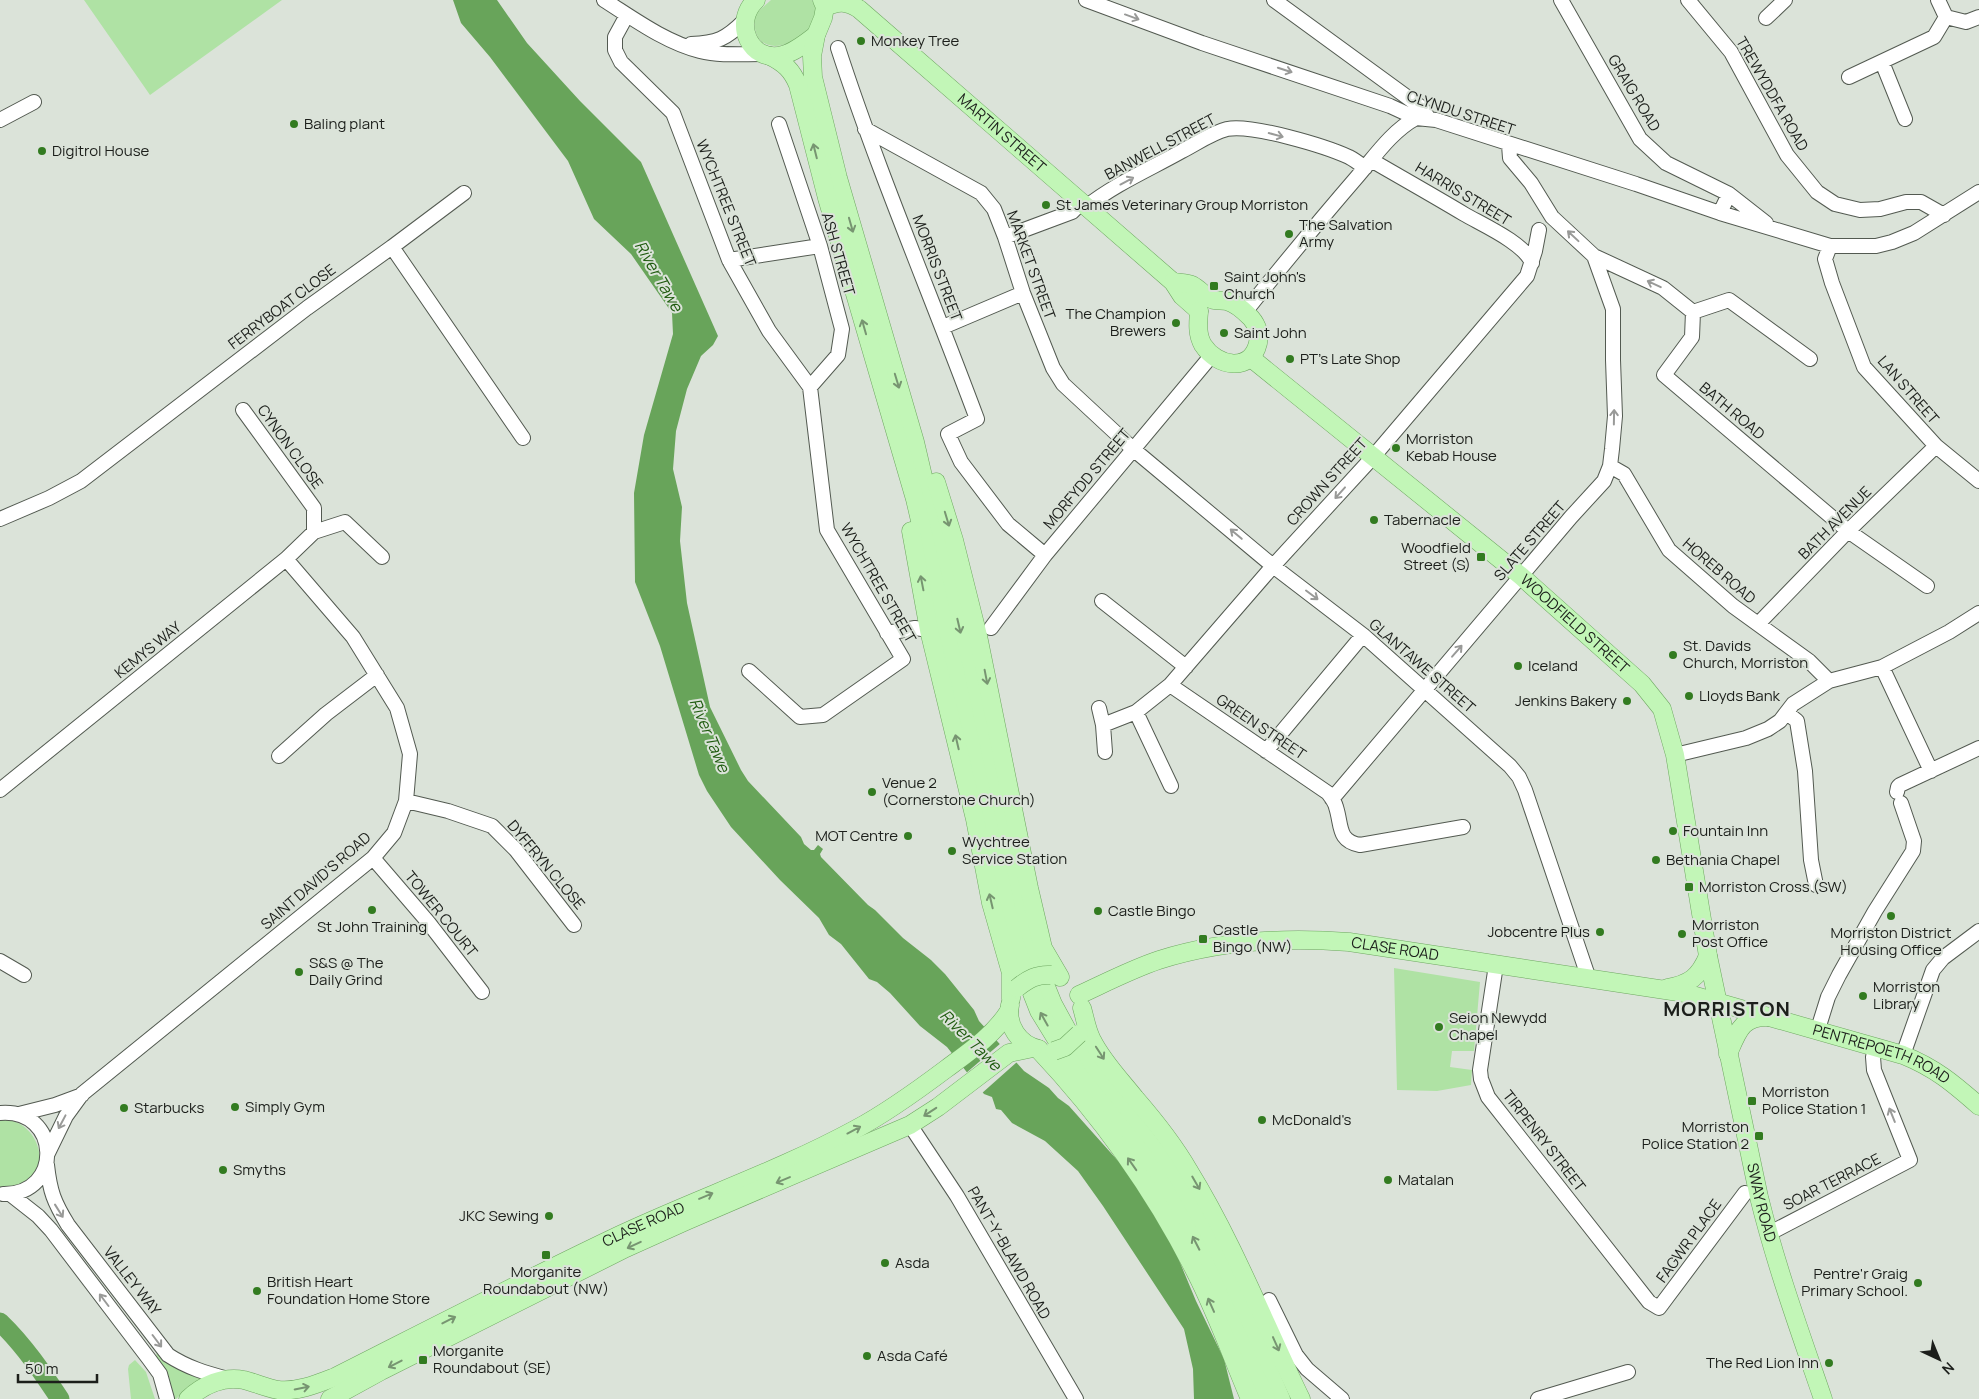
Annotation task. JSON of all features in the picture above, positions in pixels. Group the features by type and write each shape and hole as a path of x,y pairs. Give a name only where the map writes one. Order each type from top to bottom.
{"main road":[{"path":"756,0 744,13 745,33 748,40 766,55 784,63 794,74 798,85 825,192 928,551 1011,931 1028,983 1043,1018 1079,1076 1140,1153 1164,1188 1200,1252 1266,1399"},
{"name":"MARTIN STREET","path":"823,4 838,1 849,3 859,9 1173,282"},
{"path":"823,4 823,18 816,35 812,56 814,77 838,178 915,442 994,780 1016,892 1024,925 1041,978 1078,1050 1176,1178 1204,1227 1281,1399"},
{"path":"766,55 784,55 816,35"},
{"path":"1173,282 1190,284 1214,300 1226,300 1245,312 1256,324 1259,337 1256,351 1251,358 1242,363 1234,364 1212,355 1203,344 1198,327 1199,311"},
{"path":"1173,282 1182,296 1199,311"},
{"path":"1199,311 1214,300"},
{"name":"WOODFIELD STREET","path":"1251,358 1521,576 1642,684 1662,709 1675,756 1717,1001"},
{"path":"897,441 929,630 972,810 991,903 1011,972 1012,1026 1018,1038 1042,1049 1130,1160 1154,1196 1197,1274 1225,1336 1250,1399"},
{"path":"915,442 927,461 954,540 978,636 1043,948 1056,976"},
{"name":"CLASE ROAD","path":"1080,1001 1159,960 1194,951 1238,944 1322,940 1349,942 1662,989 1717,1001"},
{"path":"1662,989 1679,986 1694,978 1702,970 1708,956"},
{"path":"1012,999 1029,978 1041,974 1056,976 1070,984 1080,1001 1091,1038 1100,1054 1159,1126 1182,1159 1214,1213 1232,1247 1301,1399"},
{"name":"CLASE ROAD","path":"231,1379 277,1390 314,1385 334,1377 608,1240 677,1208 822,1146 858,1128 906,1099 953,1064 1002,1022 1012,999"},
{"path":"1042,1049 1065,1047 1079,1034 1082,1022 1080,1001"},
{"name":"PENTREPOETH ROAD","path":"1717,1001 1903,1054 1925,1064 1944,1076 1979,1106"},
{"name":"SWAY ROAD","path":"1717,1001 1768,1234 1823,1399"},
{"path":"1728,1054 1734,1039 1743,1026 1755,1017 1775,1017"},
{"name":"CLASE ROAD","path":"330,1399 381,1371 626,1248 910,1125 970,1083 1008,1052 1042,1049"},
{"path":"188,1399 198,1390 214,1382 231,1379"},
{"path":"254,1383 269,1391 277,1399"}],"street":[{"path":"604,0 680,44 700,51 723,54 766,55"},
{"name":"CLYNDU STREET","path":"1086,0 1202,43 1390,106 1422,119 1636,184 1720,213 1830,246 1876,246 1892,242 1914,233 1979,192"},
{"path":"1245,312 1299,244 1403,125 1422,119 1422,108 1274,0"},
{"name":"GRAIG ROAD","path":"1561,0 1640,139 1666,163 1730,194 1771,228"},
{"name":"TREWYDDFA ROAD","path":"1688,0 1731,52 1787,155 1817,192 1835,204 1860,210 1880,209 1906,202 1921,202 1944,215"},
{"path":"1766,18 1785,0"},
{"path":"1938,0 1946,17"},
{"path":"680,44 722,40 729,36 744,13"},
{"name":"WYCHTREE STREET","path":"627,15 615,37 615,50 621,62 674,114 729,260 769,331 810,387 827,530 903,659 823,715 800,717 749,671"},
{"path":"1946,17 1966,22 1979,17"},
{"path":"1849,77 1934,37 1946,17"},
{"name":"MORRIS STREET","path":"838,48 864,129 943,326 976,419 948,434 961,462 1008,524 1045,555"},
{"path":"1882,62 1906,119"},
{"path":"0,120 34,102"},
{"name":"ASH STREET","path":"780,124 820,246 842,329 838,355 810,387"},
{"name":"BANWELL STREET","path":"1005,237 1072,212 1119,185 1225,130 1236,128 1255,129 1332,150 1368,164"},
{"name":"MARKET STREET","path":"864,129 981,193 994,208 1023,293 1053,368 1063,384 1134,449"},
{"path":"1509,145 1510,158 1531,183 1552,217 1594,256 1662,288 1693,312 1729,300 1810,359"},
{"name":"HARRIS STREET","path":"1368,164 1422,188 1500,235 1520,248 1530,257 1532,263"},
{"name":"FERRYBOAT CLOSE","path":"0,519 49,498 81,481 307,308 392,248 464,193"},
{"path":"1720,213 1730,194"},
{"name":"CROWN STREET","path":"1103,725 1136,712 1170,685 1273,566 1373,456 1527,276 1532,263 1539,230"},
{"path":"729,260 820,246"},
{"name":"LAN STREET","path":"1830,246 1825,259 1832,283 1864,367 1936,446 1979,481"},
{"path":"392,248 523,438"},
{"name":"SLATE STREET","path":"1332,799 1604,481 1610,466 1615,416 1612,360 1613,308 1594,256"},
{"path":"943,326 1023,293"},
{"name":"BATH ROAD","path":"1693,312 1692,337 1664,375 1848,531 1927,586"},
{"name":"MORFYDD STREET","path":"991,628 1045,555 1212,355"},
{"name":"CYNON CLOSE","path":"243,410 314,508 314,532"},
{"name":"BATH AVENUE","path":"1758,624 1848,531 1936,446"},
{"name":"GLANTAWE STREET","path":"1134,449 1273,566 1363,635 1425,688 1510,766 1519,778 1589,979"},
{"name":"HOREB ROAD","path":"1610,466 1624,474 1670,550 1734,606 1810,661 1829,681"},
{"path":"314,532 345,522 382,557"},
{"name":"KEMYS WAY","path":"0,790 286,559 314,532"},
{"name":"SAINT DAVID'S ROAD","path":"5,1193 24,1190 36,1182 66,1116 82,1094 373,858 394,833 406,801 410,754 397,708 353,638 286,559"},
{"path":"1102,601 1186,667"},
{"path":"1675,756 1746,738 1768,729 1780,721 1794,704 1829,681 1882,667 1949,632 1979,613"},
{"path":"888,633 915,628 929,630"},
{"path":"1266,751 1363,635"},
{"path":"1882,667 1931,771"},
{"path":"279,756 326,714 377,675"},
{"name":"GREEN STREET","path":"1170,685 1328,792 1332,799"},
{"path":"1098,708 1103,725 1105,752"},
{"path":"1136,712 1171,786"},
{"path":"1787,713 1797,721 1805,771 1811,860 1816,886"},
{"path":"1818,1029 1828,997 1875,911 1912,851 1914,841 1899,797 1898,788 1900,785 1979,748"},
{"path":"1332,799 1336,807 1342,835 1350,843 1360,845 1463,827"},
{"name":"DYFFRYN CLOSE","path":"406,801 448,811 492,826 516,850 574,925"},
{"name":"TOWER COURT","path":"373,858 428,922 482,992"},
{"path":"1903,1054 1933,970 1943,958 1979,931"},
{"path":"0,961 24,975"},
{"name":"TIRPENRY STREET","path":"1496,965 1480,1070 1488,1097 1649,1302 1659,1308"},
{"name":"SOAR TERRACE","path":"1768,1234 1910,1160 1874,1070 1876,1046"},
{"name":"SAINT DAVID'S ROAD","path":"7,1112 55,1105 82,1094"},
{"name":"VALLEY WAY","path":"7,1112 31,1120 40,1129 46,1140 50,1191 55,1204 68,1225 168,1355 198,1371 231,1379"},
{"name":"PANT-Y-BLAWD ROAD","path":"910,1125 957,1196 1076,1399"},
{"path":"5,1193 38,1216 51,1230 160,1374 168,1399"},
{"name":"FAGWR PLACE","path":"1659,1308 1745,1193"},
{"path":"1269,1300 1296,1355 1307,1369 1342,1399"},
{"path":"1538,1399 1628,1372"}],"shaded area":[{"path":"84,0 282,0 150,95"},
{"path":"771,0 812,0 816,13 811,25 802,36 789,43 775,46 764,43 756,33 755,14"},
{"path":"1394,968 1480,982 1474,1051 1452,1051 1450,1067 1472,1070 1471,1085 1437,1091 1397,1090"},
{"path":"0,1120 12,1121 23,1126 37,1144 39,1155 38,1167 33,1177 23,1185 12,1189 0,1190"},
{"path":"157,1351 173,1366 204,1380 189,1387 174,1399 165,1373 156,1358"},
{"path":"135,1360 146,1372 155,1399 131,1399 128,1369 129,1365"}],"water":[{"name":"River Tawe","path":"453,0 497,0 527,43 580,101 641,162 718,336 713,345 701,356 687,389 676,431 673,469 682,507 680,541 687,603 710,707 741,770 748,781 801,837 804,844 811,850 814,850 818,845 823,849 820,854 821,857 868,905 945,974 974,1010 979,1021 1024,1071 1049,1088 1069,1106 1127,1171 1171,1241 1196,1301 1224,1359 1234,1399 1194,1399 1193,1369 1184,1329 1078,1171 1045,1141 1012,1123 1001,1110 996,1109 992,1097 984,1094 947,1047 920,1026 890,993 877,982 869,979 841,944 829,935 819,918 780,880 731,827 707,791 699,775 660,646 635,582 634,493 644,435 673,334 672,313 631,254 594,219 568,161 490,57 461,23"}],"pier":[{"path":"1001,1043 1017,1062 981,1094 965,1074"}],"waterway":[{"path":"0,1322 25,1349 60,1399"}],"place":[{"name":"Monkey Tree","path":"861,41"},
{"name":"Baling plant","path":"294,124"},
{"name":"Digitrol House","path":"42,151"},
{"name":"St James Veterinary Group Morriston","path":"1046,205"},
{"name":"The Salvation Army","path":"1289,234"},
{"name":"Saint John's Church","path":"1214,286"},
{"name":"The Champion Brewers","path":"1176,323"},
{"name":"Saint John","path":"1224,333"},
{"name":"PT's Late Shop","path":"1290,359"},
{"name":"Morriston Kebab House","path":"1396,448"},
{"name":"Tabernacle","path":"1374,520"},
{"name":"Woodfield Street (S)","path":"1481,557"},
{"name":"St. Davids Church, Morriston","path":"1673,655"},
{"name":"Iceland","path":"1518,666"},
{"name":"Lloyds Bank","path":"1689,696"},
{"name":"Jenkins Bakery","path":"1627,701"},
{"name":"Venue 2 (Cornerstone Church)","path":"872,792"},
{"name":"Fountain Inn","path":"1673,831"},
{"name":"MOT Centre","path":"908,836"},
{"name":"Wychtree Service Station","path":"952,851"},
{"name":"Bethania Chapel","path":"1656,860"},
{"name":"Morriston Cross (SW)","path":"1689,887"},
{"name":"St John Training","path":"372,910"},
{"name":"Castle Bingo","path":"1098,911"},
{"name":"Morriston District Housing Office","path":"1891,916"},
{"name":"Jobcentre Plus","path":"1600,932"},
{"name":"Morriston Post Office","path":"1682,934"},
{"name":"Castle Bingo (NW)","path":"1203,939"},
{"name":"S&S @ The Daily Grind","path":"299,972"},
{"name":"Morriston Library","path":"1863,996"},
{"name":"Seion Newydd Chapel","path":"1439,1027"},
{"name":"Morriston Police Station 1","path":"1752,1101"},
{"name":"Simply Gym","path":"235,1107"},
{"name":"Starbucks","path":"124,1108"},
{"name":"McDonald's","path":"1262,1120"},
{"name":"Morriston Police Station 2","path":"1759,1136"},
{"name":"Smyths","path":"223,1170"},
{"name":"Matalan","path":"1388,1180"},
{"name":"JKC Sewing","path":"549,1216"},
{"name":"Morganite Roundabout (NW)","path":"546,1255"},
{"name":"Asda","path":"885,1263"},
{"name":"Pentre'r Graig Primary School.","path":"1918,1283"},
{"name":"British Heart Foundation Home Store","path":"257,1291"},
{"name":"Asda Café","path":"867,1356"},
{"name":"Morganite Roundabout (SE)","path":"423,1360"},
{"name":"The Red Lion Inn","path":"1829,1363"}],"district":[{"name":"MORRISTON","path":"1727,1009"}]}
